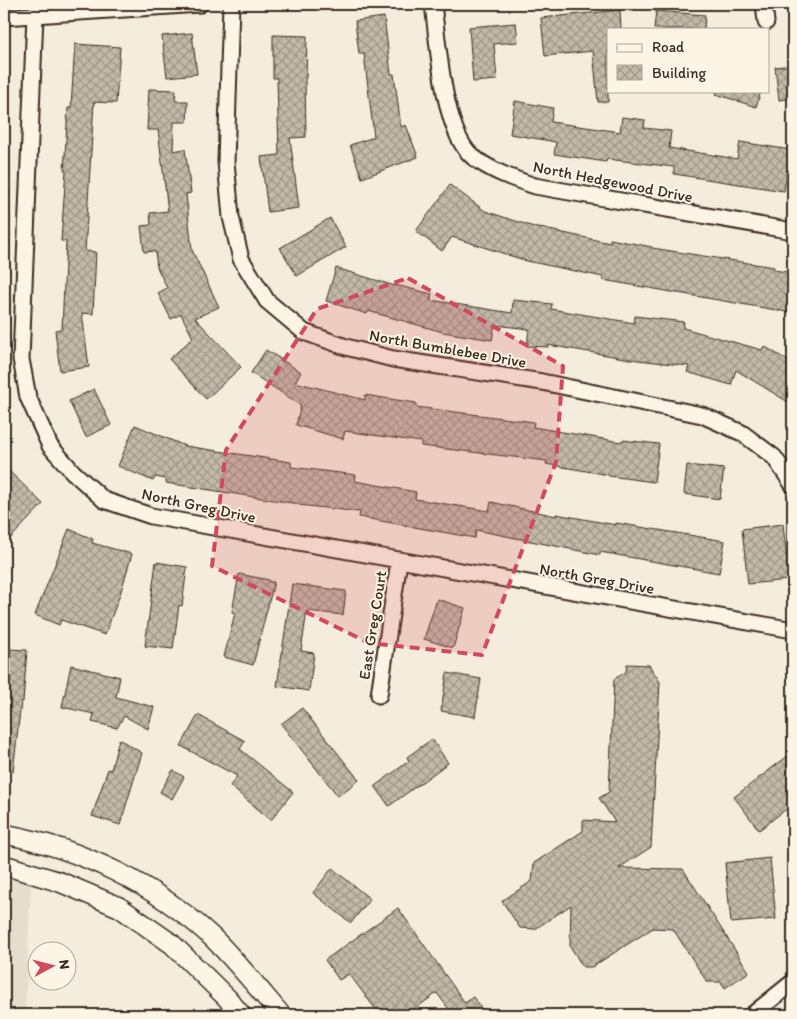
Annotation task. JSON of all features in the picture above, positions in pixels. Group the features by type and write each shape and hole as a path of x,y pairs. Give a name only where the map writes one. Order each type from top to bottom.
{"street":[{"path":"4,17 200,4"},
{"name":"North Bumblebee Drive","path":"231,4 226,162 231,217 241,259 267,301 304,332 355,350 393,359 542,382 702,415 742,433 774,457 793,485"},
{"name":"North Hedgewood Drive","path":"433,4 447,106 456,134 472,156 506,176 535,186 793,231"},
{"path":"764,4 766,22"},
{"name":"North Greg Drive","path":"35,15 21,358 28,397 50,446 73,472 104,500 151,516 793,630"},
{"name":"East Greg Court","path":"379,695 399,561"},
{"path":"4,834 58,848 100,864 141,884 213,938 274,1013"},
{"path":"4,865 60,882 119,907 172,944 227,998 241,1015"},
{"path":"752,1015 793,982"}],"highlighted area":[{"path":"408,278 563,366 556,462 482,655 369,643 212,566 226,450 317,309"}],"shaded area":[{"path":"4,880 31,881 25,1015 4,1015"}],"building":[{"path":"620,10 621,28 607,28 608,102 598,102 593,51 545,56 541,18"},
{"path":"656,11 705,15 704,28 654,28"},
{"path":"384,17 391,74 394,74 401,127 406,125 418,157 362,178 350,145 374,137 364,54 359,54 355,21"},
{"path":"516,23 518,42 494,44 497,80 473,82 469,27"},
{"path":"192,33 197,74 167,77 162,36"},
{"path":"273,35 307,36 305,78 306,137 290,138 299,208 268,212 261,157 279,155 277,78 273,78"},
{"path":"75,44 120,47 116,103 94,102 85,251 96,252 93,314 82,313 89,367 60,371 55,330 62,329 66,241 61,241 66,170 64,170 68,108 71,108"},
{"path":"793,65 793,98 779,100 775,67"},
{"path":"149,89 176,90 175,101 188,101 187,122 174,122 173,151 185,149 191,193 186,194 192,250 219,307 195,318 241,367 206,399 169,359 193,338 181,314 171,319 158,293 167,288 157,267 155,251 144,252 141,226 151,225 150,213 168,211 158,130 147,130"},
{"path":"717,92 761,92 756,107 716,94"},
{"path":"515,101 553,108 551,122 620,132 622,117 645,120 644,128 671,131 669,148 737,159 740,142 791,150 784,191 674,174 674,167 607,159 606,162 554,154 556,142 510,134"},
{"path":"450,185 485,211 540,229 610,243 610,239 652,248 774,267 774,270 793,273 793,313 603,280 603,277 527,261 452,237 442,251 416,231"},
{"path":"330,218 346,247 297,276 280,248"},
{"path":"336,268 395,286 432,294 430,300 512,313 513,300 552,304 551,309 634,323 635,316 684,322 683,328 762,350 764,346 793,364 793,405 736,370 731,385 687,372 689,366 630,359 548,345 548,347 527,346 529,329 495,325 492,340 443,332 368,311 367,314 326,301"},
{"path":"266,350 301,372 295,382 365,400 365,395 416,403 416,407 534,422 533,427 621,442 622,440 659,444 654,482 546,464 547,461 421,446 421,442 345,431 343,439 296,425 301,405 251,373"},
{"path":"94,389 111,425 86,437 69,401"},
{"path":"135,425 185,446 291,462 291,467 356,475 355,481 416,492 415,499 489,511 491,502 556,516 556,514 725,541 719,573 600,552 600,555 476,530 475,538 359,517 360,512 299,505 166,483 166,479 155,477 153,481 118,466"},
{"path":"687,465 724,469 720,499 684,494"},
{"path":"4,466 43,504 4,545"},
{"path":"783,524 789,580 748,584 742,529"},
{"path":"69,529 93,539 92,543 132,554 105,635 61,620 59,625 35,615"},
{"path":"156,562 187,567 182,606 179,605 173,649 145,646"},
{"path":"239,574 274,582 253,665 224,657 235,613 232,612"},
{"path":"292,584 346,591 343,615 307,611 301,651 314,653 309,691 277,686"},
{"path":"437,599 465,608 453,648 424,639"},
{"path":"7,649 27,650 23,702 21,702 13,772 4,772 4,681"},
{"path":"627,664 649,665 660,682 651,847 619,868 683,869 749,972 725,988 721,982 707,982 673,929 653,928 592,967 583,967 570,946 571,905 535,929 520,928 502,901 532,881 534,863 583,831 583,820 615,822 599,798 609,792 614,679 626,672"},
{"path":"71,665 120,677 116,697 154,707 148,729 124,716 117,728 92,722 94,714 62,707"},
{"path":"447,673 481,679 475,717 441,711"},
{"path":"302,708 359,780 338,796 281,724"},
{"path":"198,715 245,741 240,749 293,792 271,820 230,786 237,776 181,746"},
{"path":"119,739 142,753 120,825 92,816 108,769 111,770"},
{"path":"432,739 448,763 389,806 375,786 409,761 407,757"},
{"path":"793,752 793,804 759,830 734,797"},
{"path":"173,770 184,777 172,799 160,792"},
{"path":"770,858 776,919 731,923 725,863"},
{"path":"332,868 370,899 351,923 313,893"},
{"path":"398,908 465,1003 473,997 486,1015 447,1015 451,1012 437,993 406,1015 380,1015 349,974 339,980 325,960"}]}
